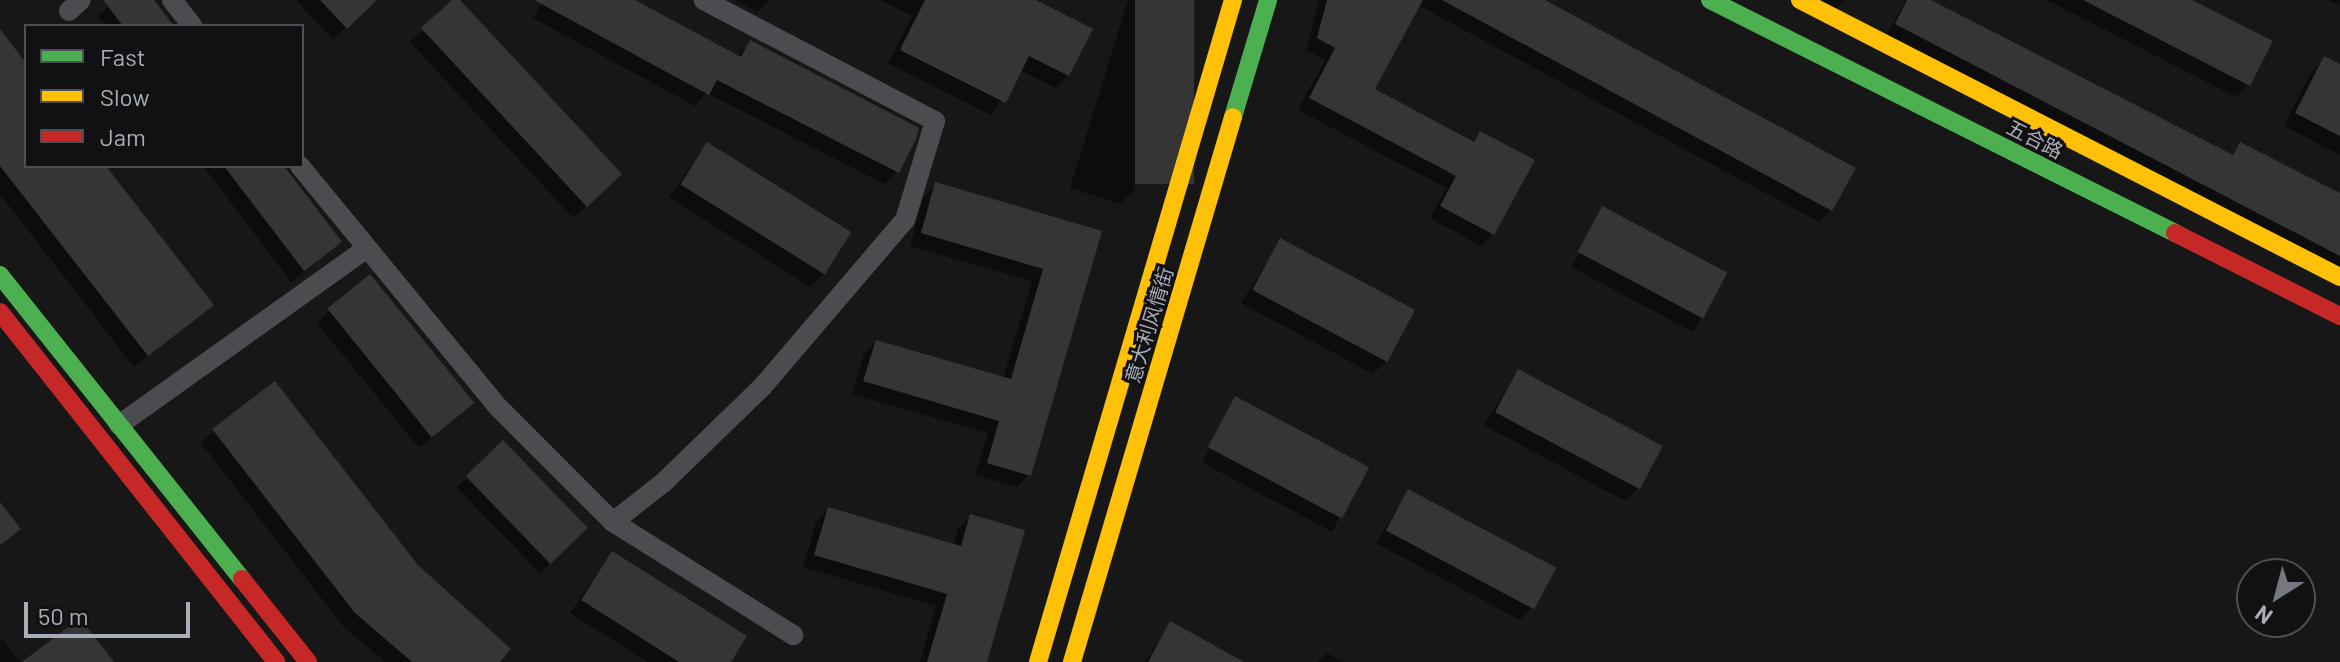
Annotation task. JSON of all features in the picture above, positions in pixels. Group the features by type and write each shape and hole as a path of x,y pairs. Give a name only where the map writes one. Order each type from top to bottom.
{"street":[{"path":"172,0 190,24"},
{"path":"613,522 663,483 763,386 905,220 935,121 704,0"},
{"name":"意大利风情街","path":"1038,662 1233,0"},
{"name":"意大利风情街","path":"1072,662 1268,0"},
{"name":"五合路","path":"1710,0 2340,316"},
{"name":"五合路","path":"1800,0 2340,277"},
{"path":"302,168 364,250 498,407 613,522 793,635"},
{"path":"119,425 364,250"},
{"path":"0,275 308,662"},
{"path":"0,312 276,662"}],"building":[{"path":"103,0 154,0 172,24 121,24"},
{"path":"320,0 377,0 347,29"},
{"path":"452,0 460,0 622,174 587,207 421,28"},
{"path":"534,0 635,0 741,57 750,40 919,128 916,139 899,173 717,80 709,95"},
{"path":"925,0 1036,0 1093,29 1069,76 1029,56 1006,103 900,50"},
{"path":"1135,0 1194,0 1194,184 1135,184"},
{"path":"1327,0 1423,0 1375,89 1474,142 1480,131 1535,160 1494,235 1440,206 1456,176 1309,98 1335,48 1317,38"},
{"path":"1442,0 1545,0 1856,168 1832,211"},
{"path":"1907,0 1931,0 2233,155 2240,142 2340,193 2340,256 1895,24"},
{"path":"2083,0 2192,0 2273,41 2250,86"},
{"path":"0,29 24,60 24,168 108,168 214,305 148,356 0,166"},
{"path":"2324,56 2340,64 2340,136 2295,113"},
{"path":"707,142 851,232 825,274 681,184"},
{"path":"226,168 286,168 342,242 304,271"},
{"path":"935,182 1102,231 1031,476 987,463 999,421 863,381 876,340 1011,379 1043,269 921,233"},
{"path":"1602,206 1727,273 1703,319 1578,252"},
{"path":"1280,238 1415,310 1387,362 1252,290"},
{"path":"370,274 474,403 432,438 327,309"},
{"path":"1518,369 1663,446 1640,489 1495,412"},
{"path":"275,381 418,565 511,649 500,662 412,662 355,613 212,429"},
{"path":"1235,396 1369,467 1342,519 1208,447"},
{"path":"503,440 588,528 550,564 466,476"},
{"path":"1408,489 1556,568 1534,609 1386,530"},
{"path":"0,502 21,529 0,545"},
{"path":"828,507 961,546 970,514 1025,530 987,662 927,662 947,594 814,555"},
{"path":"612,551 747,636 731,662 679,662 581,600"},
{"path":"80,618 114,662 22,662"},
{"path":"1170,621 1244,662 1148,662"}],"traffic: fast":[{"path":"1233,117 1268,0"},
{"path":"1710,0 2175,233"},
{"path":"0,275 242,579"}],"traffic: slow":[{"path":"1038,662 1233,0"},
{"path":"1800,0 2340,277"},
{"path":"1072,662 1233,117"}],"traffic: jam":[{"path":"2175,233 2340,316"},
{"path":"0,312 276,662"},
{"path":"242,579 308,662"}]}
